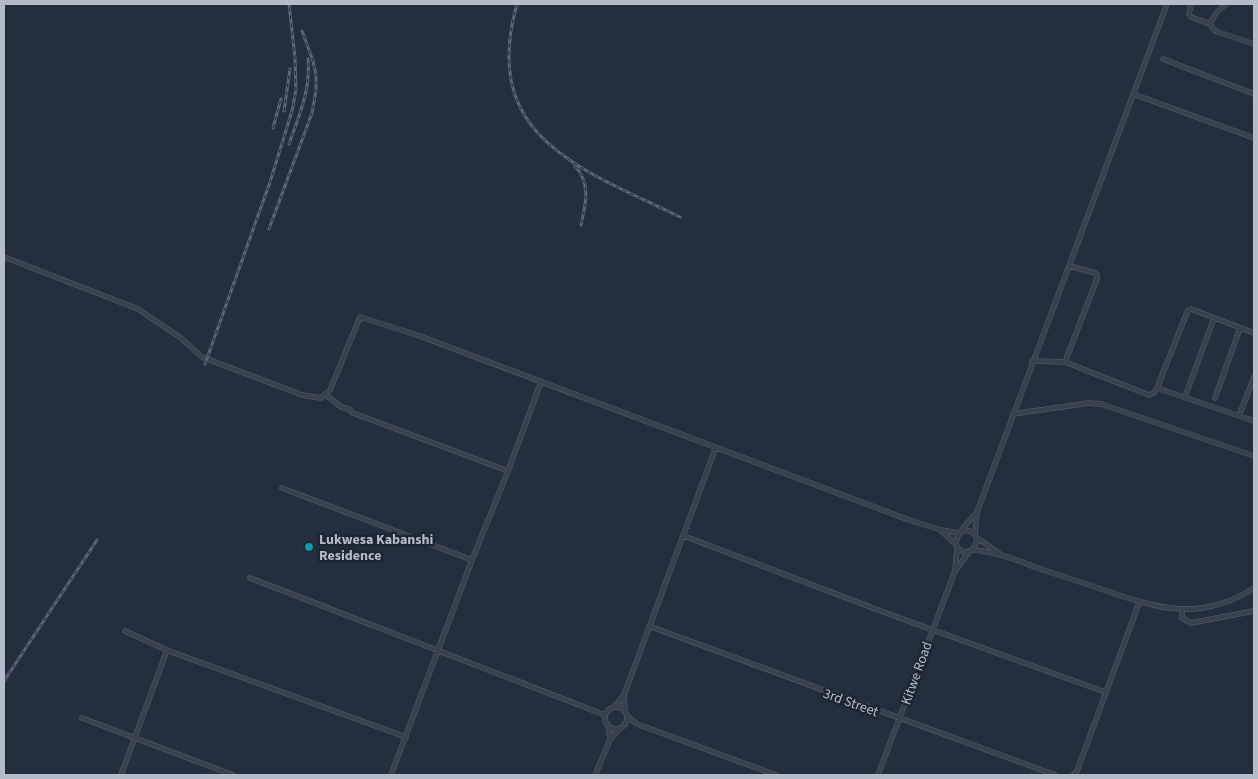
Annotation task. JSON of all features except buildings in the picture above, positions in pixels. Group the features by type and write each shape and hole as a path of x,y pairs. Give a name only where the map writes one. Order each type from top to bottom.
{"street":[{"path":"970,551 976,545 977,512 1167,4"},
{"path":"1191,4 1189,16 1210,24 1218,32 1254,44"},
{"path":"1216,4 1224,5"},
{"path":"1210,24 1216,13 1224,5"},
{"path":"1163,58 1254,94"},
{"path":"1133,94 1254,138"},
{"path":"4,257 138,309 181,338 202,357 302,395 320,398 326,395 334,382 360,317 417,336 941,530 969,531 1000,554"},
{"path":"1065,362 1097,279 1095,273 1070,266"},
{"path":"1032,361 1065,362 1149,395 1154,393 1157,388 1186,311 1191,309 1254,333"},
{"path":"1185,398 1214,318"},
{"path":"1215,398 1240,328"},
{"path":"1239,416 1252,387 1254,377"},
{"path":"391,775 541,382"},
{"path":"1157,388 1254,421"},
{"path":"326,395 341,407 508,472"},
{"path":"1013,414 1089,403 1102,404 1254,456"},
{"path":"610,740 605,715 608,709 614,706 624,695 716,447"},
{"path":"282,488 472,560"},
{"path":"957,545 956,536 977,512"},
{"path":"941,530 962,551 1000,554 1139,603 1165,609 1200,608 1223,604 1254,588"},
{"path":"684,536 932,630 1105,692"},
{"name":"Kitwe Road","path":"955,571 957,545"},
{"name":"Kitwe Road","path":"878,775 955,571 970,551"},
{"path":"250,578 605,715"},
{"path":"1073,775 1139,603"},
{"path":"1182,609 1182,618 1191,623 1254,612"},
{"name":"3rd Street","path":"649,626 1055,775"},
{"path":"126,631 169,651 406,737"},
{"path":"121,775 166,652 169,651"},
{"path":"595,775 610,740 626,723 624,695"},
{"path":"614,706 622,708 637,724 776,775"},
{"path":"82,718 233,775"},
{"path":"608,725 613,728 621,728 637,724"}],"railway":[{"path":"205,364 270,182 292,111 296,90 295,58 289,4"},
{"path":"517,4 509,50 513,87 526,118 548,143 575,164 680,217"},
{"path":"269,229 312,113 316,91 316,75 313,61 302,31"},
{"path":"289,144 306,92 308,59"},
{"path":"284,111 290,69"},
{"path":"273,128 281,99"},
{"path":"575,166 583,179 586,194 581,225"},
{"path":"4,681 97,540"}],"place":[{"name":"Lukwesa Kabanshi Residence","path":"309,547"}]}
